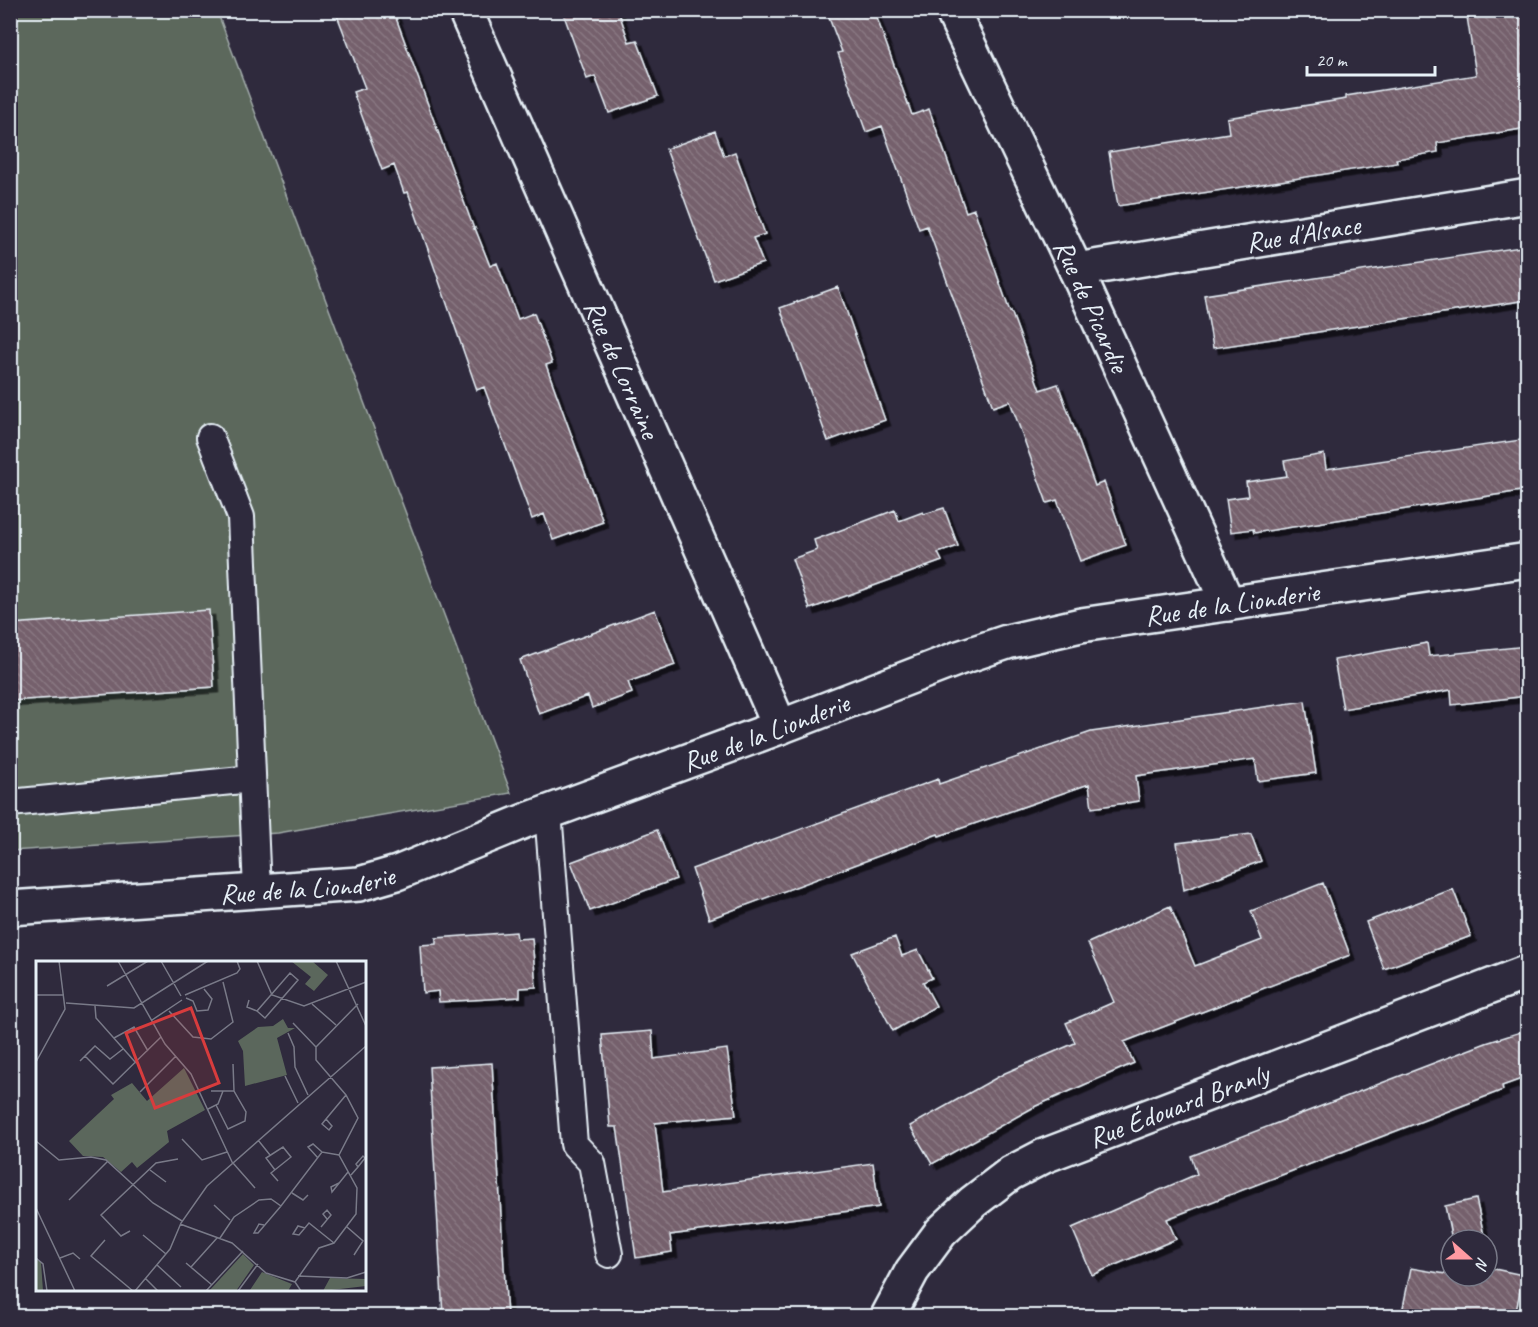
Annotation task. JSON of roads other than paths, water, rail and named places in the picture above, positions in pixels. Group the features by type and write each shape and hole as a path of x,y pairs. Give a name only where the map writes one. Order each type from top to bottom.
{"street":[{"name":"Rue de Lorraine","path":"465,10 780,727"},
{"name":"Rue de Picardie","path":"952,10 1076,270 1228,604"},
{"name":"Rue d'Alsace","path":"1076,270 1527,196"},
{"name":"Rue de la Lionderie","path":"10,908 359,884 397,873 548,812 780,727 958,658 1007,642 1082,625 1527,560"},
{"name":"Rue Édouard Branly","path":"888,1317 912,1271 941,1232 973,1202 1011,1173 1044,1156 1527,972"}],"lane":[{"path":"210,438 241,517 257,891"},
{"path":"10,803 252,779"},
{"path":"548,812 574,1144 592,1163 609,1254"}]}
